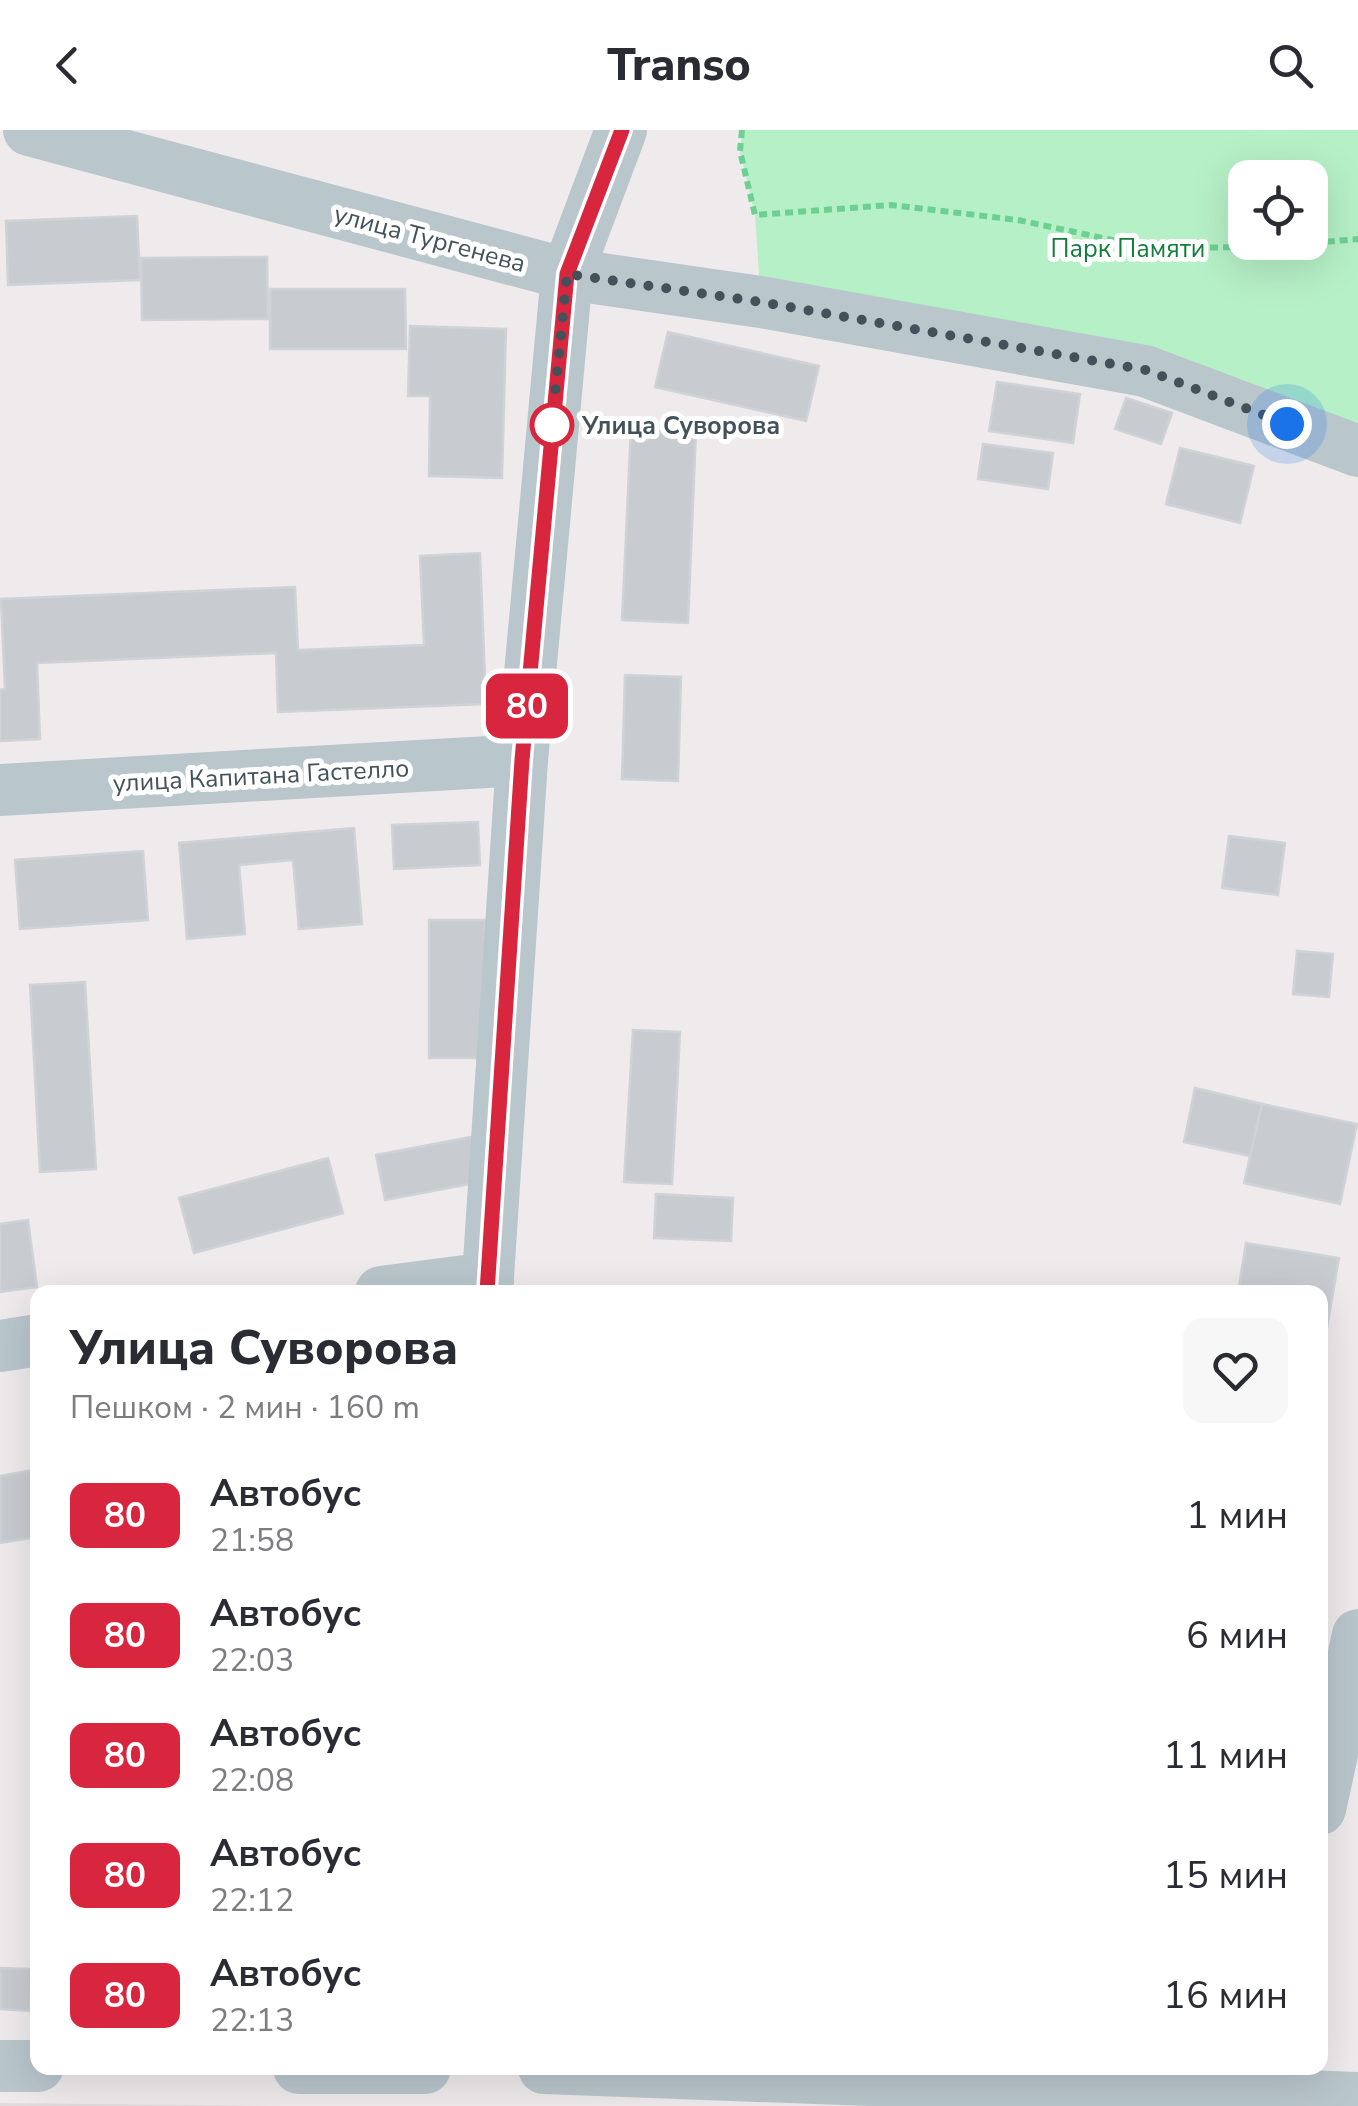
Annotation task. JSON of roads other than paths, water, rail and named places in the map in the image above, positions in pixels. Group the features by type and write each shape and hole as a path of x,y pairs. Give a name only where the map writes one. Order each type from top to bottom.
{"street":[{"name":"улица Тургенева","path":"29,130 567,274 761,302 1146,370 1358,451"},
{"path":"487,1285 522,760 567,274 622,130"},
{"name":"улица Капитана Гастелло","path":"0,790 522,760"},
{"path":"0,1346 30,1341"},
{"path":"1328,1773 1358,1636"},
{"path":"0,2066 30,2066"},
{"path":"772,2075 1259,2090 1358,2098"}],"place":[{"name":"Улица Суворова","path":"552,425"}],"park label":[{"name":"Парк Памяти","path":"1128,248"}]}
